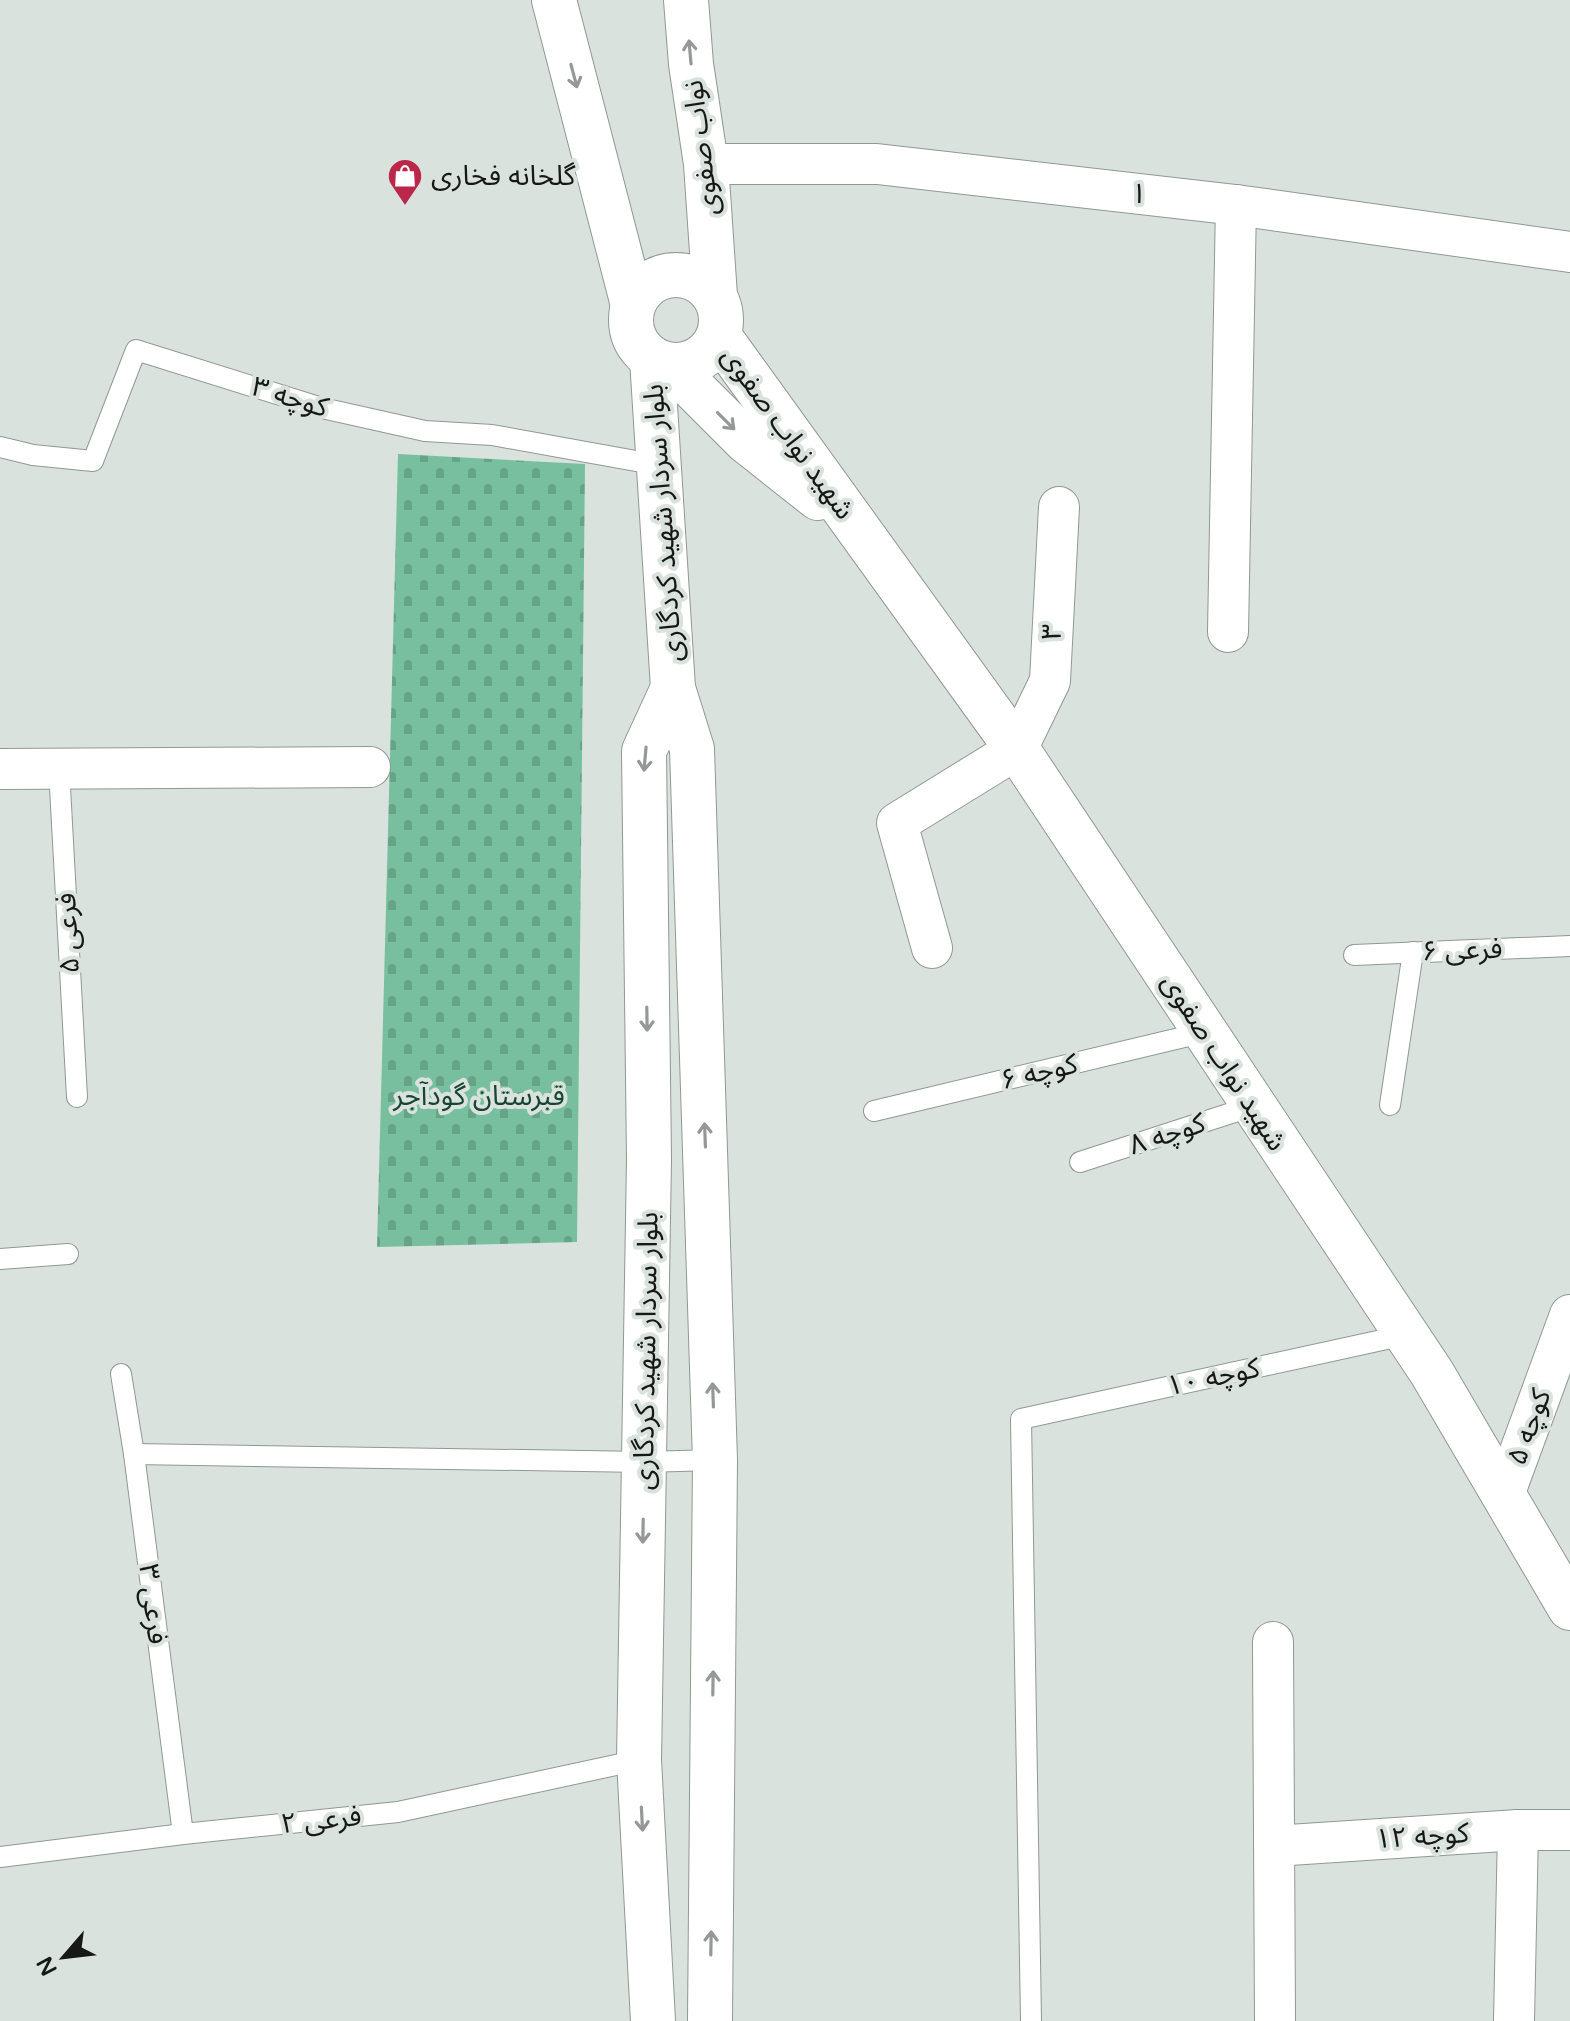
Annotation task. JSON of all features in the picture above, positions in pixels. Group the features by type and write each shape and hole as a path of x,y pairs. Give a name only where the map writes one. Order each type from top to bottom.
{"street":[{"path":"554,0 633,305 631,326 638,345 662,362 691,364 709,353 717,316 700,282 681,275 661,277 644,288 633,305"},
{"name":"نواب صفوی","path":"686,0 691,64 706,164 717,316"},
{"name":"۱","path":"706,164 877,164 1236,205 1570,252"},
{"path":"1228,632 1236,205"},
{"name":"شهید نواب صفوی","path":"717,316 857,530 1017,749 1432,1373 1570,1608"},
{"name":"شهید نواب صفوی","path":"662,362 746,441 857,530"},
{"name":"بلوار سردار شهید کردگاری","path":"662,362 658,465 673,688 692,749 715,1460 710,2021"},
{"name":"۳","path":"1017,749 1050,681 1059,507"},
{"name":"بلوار سردار شهید کردگاری","path":"653,2021 639,1760 649,1159 644,751 673,688"},
{"path":"932,948 897,823 1017,749"},
{"path":"0,769 370,767"},
{"name":"کوچه ۵","path":"1504,1495 1570,1315"},
{"path":"1273,1642 1275,2021"},
{"path":"1514,2021 1518,1830"},
{"name":"کوچه ۱۲","path":"1274,1846 1518,1830 1570,1830"}],"lane":[{"name":"کوچه ۳","path":"0,447 33,455 93,461 136,350 322,408 425,431 492,435 658,465"},
{"name":"فرعی ۵","path":"59,769 77,1097"},
{"name":"فرعی ۶","path":"1354,955 1570,946"},
{"path":"1390,1105 1413,952"},
{"name":"کوچه ۶","path":"874,1111 1205,1032"},
{"name":"کوچه ۸","path":"1080,1162 1253,1106"},
{"path":"0,1259 68,1254"},
{"name":"کوچه ۱۰","path":"1031,2021 1021,1419 1405,1335"},
{"name":"فرعی ۳","path":"121,1374 183,1834"},
{"path":"134,1454 644,1462 715,1460"},
{"name":"فرعی ۲","path":"0,1857 398,1812 639,1760"}],"green space":[{"name":"قبرستان گودآجر","path":"398,454 585,464 577,1242 377,1247"}],"place":[{"name":"گلخانه فخاری","path":"405,207"}]}
